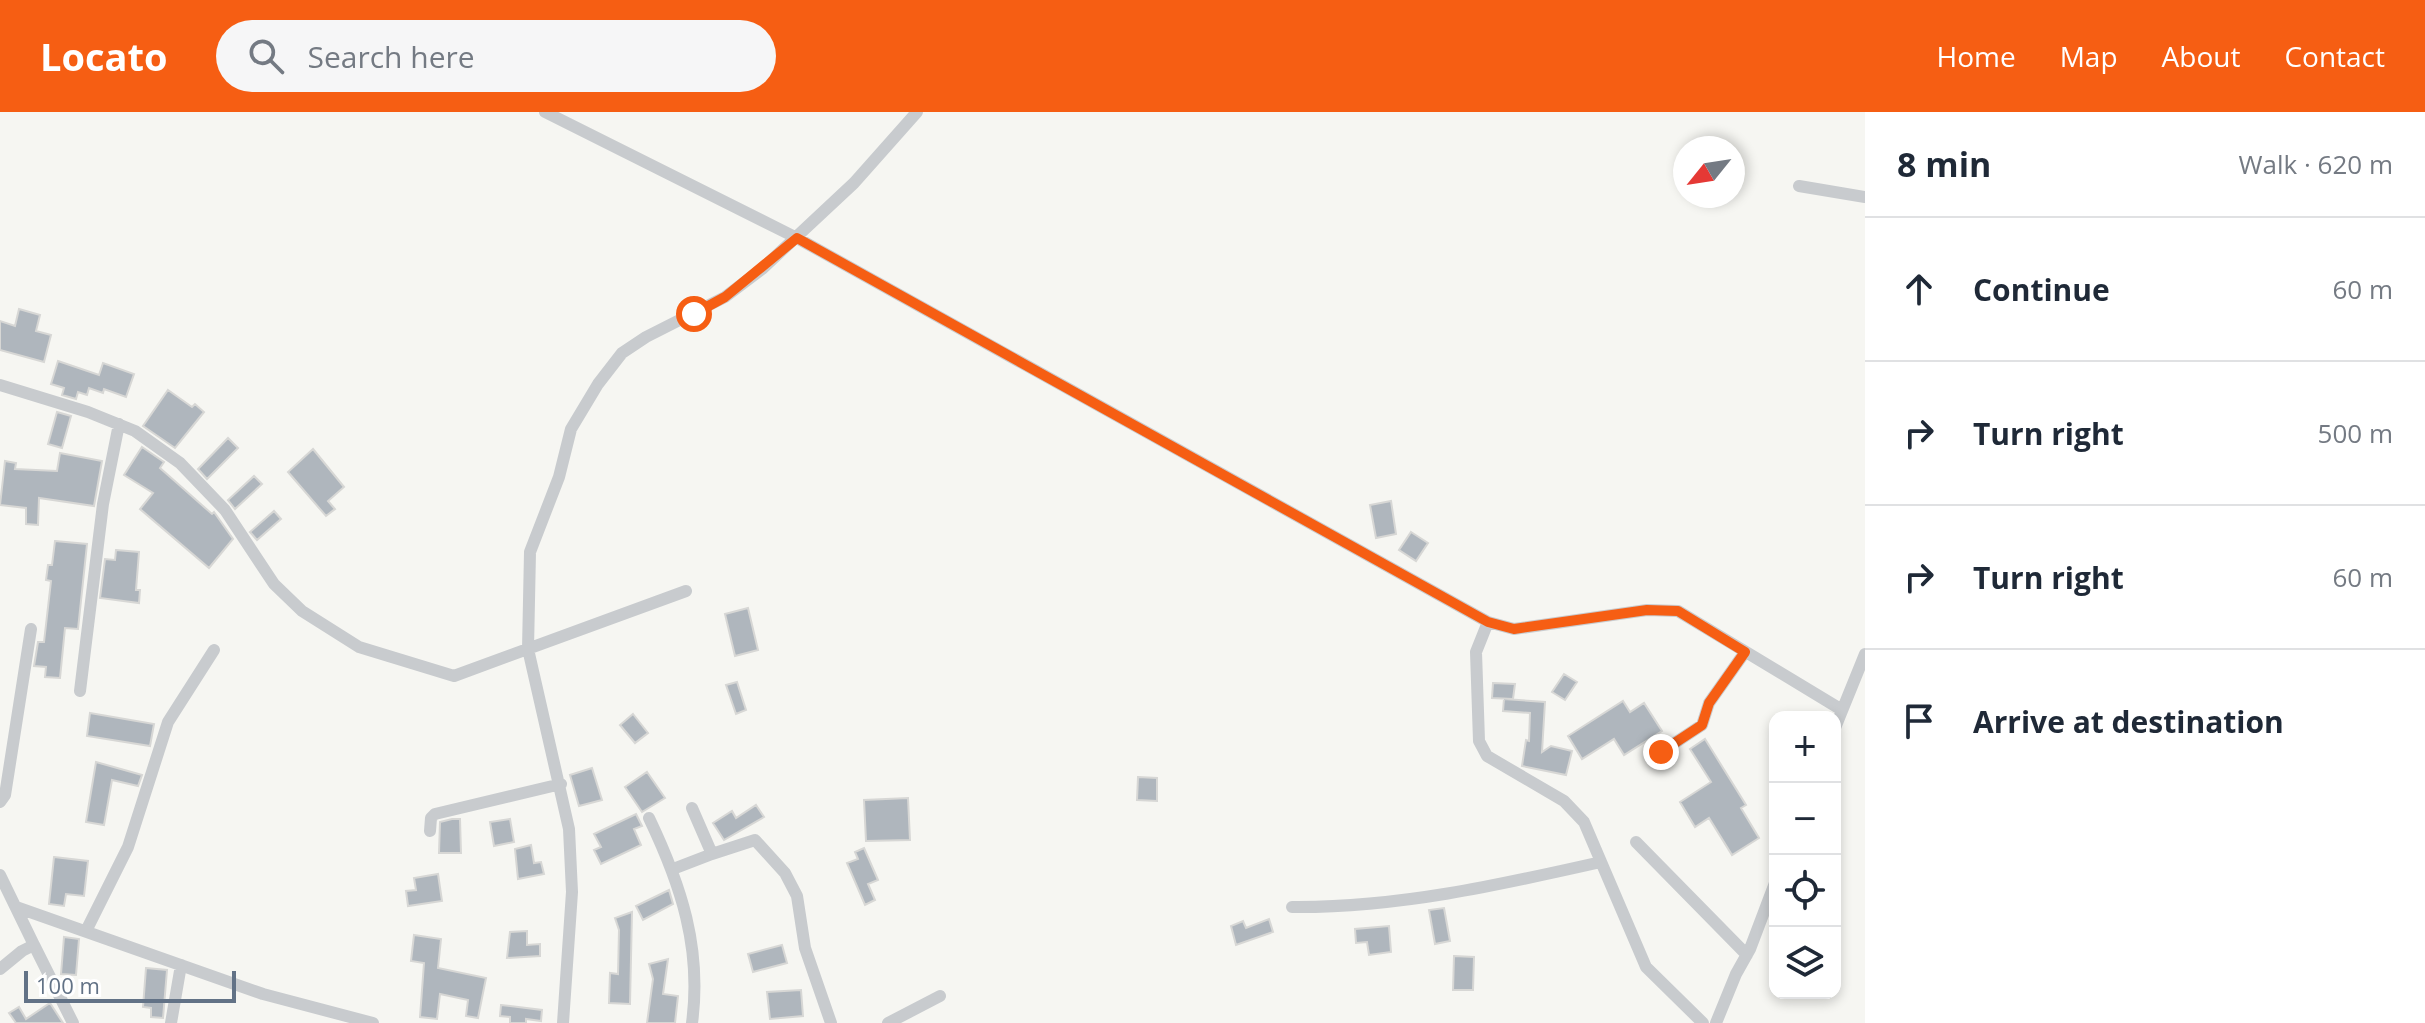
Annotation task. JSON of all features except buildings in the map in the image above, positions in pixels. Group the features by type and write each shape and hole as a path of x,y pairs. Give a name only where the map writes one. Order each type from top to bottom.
{"street":[{"path":"545,112 797,238 1488,622 1514,629 1647,610 1678,611 1842,710 1865,654"},
{"path":"563,1023 572,892 569,829 528,649 530,552 559,477 571,429 591,394 622,353 646,337 725,297 797,238 854,183 917,112"},
{"path":"1799,186 1865,197"},
{"path":"0,385 88,412 135,431 180,463 225,510 274,584 302,611 359,647 454,676 686,591"},
{"path":"80,691 103,504 119,424"},
{"path":"1488,622 1476,652 1479,741 1487,756 1564,801 1584,822 1646,967 1703,1023"},
{"path":"0,802 5,795 31,629"},
{"path":"86,931 128,847 168,722 214,650"},
{"path":"1661,752 1702,725 1709,703 1745,652"},
{"path":"430,831 431,818 435,814 561,784"},
{"path":"692,808 712,854"},
{"path":"649,818 673,869 689,923 694,965 692,1023"},
{"path":"673,869 755,840 785,873 797,896 805,948 831,1023"},
{"path":"1636,842 1747,955"},
{"path":"1292,907 1354,906 1477,890 1601,862"},
{"path":"2,882 73,1023"},
{"path":"1716,1023 1769,898"},
{"path":"16,907 308,1008 373,1023"},
{"path":"0,969 34,945"},
{"path":"171,1023 181,965"},
{"path":"888,1023 940,996"}],"route":[{"path":"694,314 725,297 797,238 1488,622 1514,629 1647,610 1678,611 1745,652 1709,703 1702,725 1661,752"}]}
